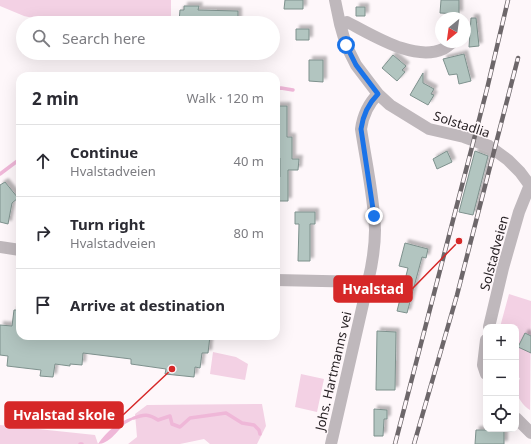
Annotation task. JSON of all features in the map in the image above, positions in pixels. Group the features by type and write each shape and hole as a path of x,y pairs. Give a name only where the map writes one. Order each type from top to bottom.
{"street":[{"name":"Solstadlia","path":"335,0 346,45 356,65 378,94 390,105 429,128 464,137 489,146 508,160 520,172 530,187"},
{"path":"340,24 347,22 404,50 425,53 444,48"},
{"name":"Johs. Hartmanns vei","path":"331,444 374,258 374,216 361,129 362,120 368,106 378,94"},
{"name":"Solstadveien","path":"490,324 503,268 519,212 530,187"},
{"path":"0,247 16,249"},
{"path":"280,280 368,282"},
{"path":"519,421 531,433"}],"shaded area":[{"path":"0,0 171,0 171,16 24,16 0,6"},
{"path":"509,294 531,301 530,410 519,398 519,324 501,324"},
{"path":"213,352 236,357 248,364 245,380 210,374"},
{"path":"301,374 324,379 317,412 295,407"},
{"path":"262,404 266,426 257,444 210,444 204,439 180,444 128,444 137,437 135,414 147,405"},
{"path":"133,417 134,419 125,424 109,440 98,444 113,428"},
{"path":"0,425 95,435 98,444 0,444"}],"building":[{"path":"285,0 303,0 303,9 284,9"},
{"path":"441,0 459,0 459,12 440,12"},
{"path":"184,6 199,6 198,10 238,11 238,16 179,16 180,10 184,10"},
{"path":"356,7 365,7 365,16 356,16"},
{"path":"471,18 476,18 479,46 471,47"},
{"path":"296,29 309,29 309,40 296,40"},
{"path":"464,54 471,81 459,84 457,74 449,75 443,59"},
{"path":"393,55 406,66 402,70 405,72 397,81 382,68"},
{"path":"309,60 323,60 323,82 309,81"},
{"path":"423,73 423,83 434,89 431,94 434,95 428,105 410,95"},
{"path":"280,106 287,106 287,137 292,137 292,159 299,159 298,170 288,170 288,201 280,201"},
{"path":"447,151 452,162 437,169 433,159"},
{"path":"475,151 488,156 473,215 459,212"},
{"path":"5,182 16,196 16,200 12,203 8,224 0,222 0,185"},
{"path":"295,212 315,212 315,224 310,224 310,261 298,261 299,224 295,224"},
{"path":"405,243 428,249 426,258 422,257 407,313 397,311 408,268 399,266"},
{"path":"14,310 16,310 16,340 210,340 208,353 202,353 200,368 195,367 194,377 165,374 166,369 131,364 131,359 83,353 82,365 70,364 70,366 55,364 53,377 40,376 41,370 7,366 8,356 0,355 0,325 12,326"},
{"path":"377,331 396,332 395,390 376,390"},
{"path":"525,333 531,336 531,353 519,347"},
{"path":"374,409 387,410 387,419 384,419 383,436 374,436"},
{"path":"476,430 483,430 483,432 504,432 504,444 475,444"}],"waterway":[{"path":"280,88 293,90"},
{"path":"0,174 16,162"},
{"path":"134,418 146,415 158,420 170,416 172,424 180,427 190,418 226,413 242,423 254,425 259,430 260,434"}],"railway":[{"path":"395,444 487,89 508,0"},
{"path":"414,444 457,295 518,58"}],"place":[{"name":"Hvalstad","path":"459,241"},
{"name":"Hvalstad skole","path":"172,369"}],"route":[{"path":"346,45 356,65 378,94 368,106 362,120 361,129 374,216"}]}
